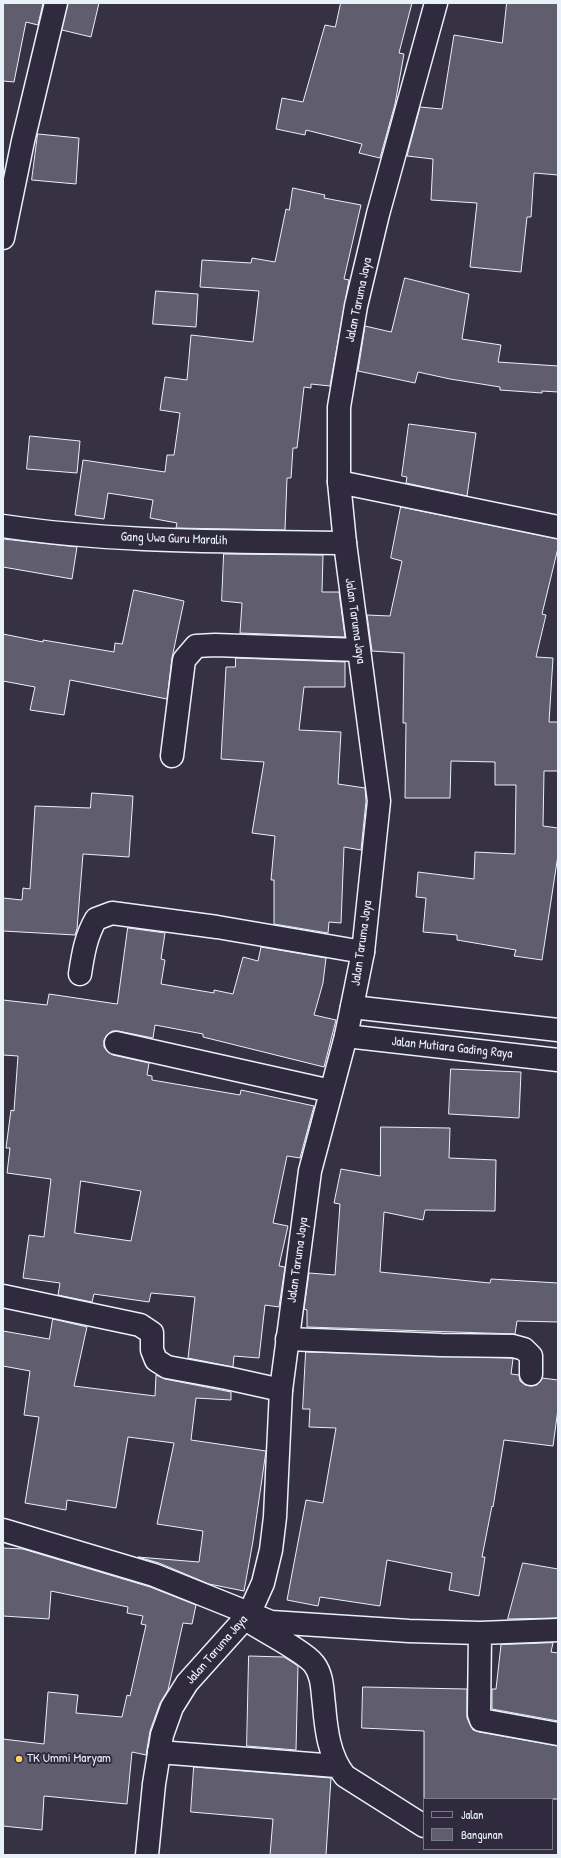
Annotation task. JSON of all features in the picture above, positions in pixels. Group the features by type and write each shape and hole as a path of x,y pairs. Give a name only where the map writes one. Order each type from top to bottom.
{"street":[{"path":"3,238 23,141 56,3"},
{"name":"Jalan Taruma Jaya","path":"146,1855 159,1752 162,1735 172,1707 188,1683 247,1616 263,1583 271,1550 275,1517 280,1390 310,1171 346,1036 363,952 379,801 345,543 339,482 339,407 356,306 380,206 436,3"},
{"path":"339,482 558,527"},
{"name":"Gang Uwa Guru Maralih","path":"3,526 52,533 151,540 345,543"},
{"path":"172,756 184,660 196,646 215,645 359,650"},
{"path":"80,974 84,948 90,930 96,919 112,913 218,927 363,952"},
{"path":"352,1007 557,1030 556,1060"},
{"name":"Jalan Mutiara Gading Raya","path":"346,1036 556,1060"},
{"path":"116,1043 331,1091"},
{"path":"3,1296 140,1325 152,1334 152,1350 156,1360 167,1367 280,1390"},
{"path":"287,1339 441,1345 514,1346 524,1349 531,1356 531,1374"},
{"path":"3,1530 154,1575 247,1616 271,1622 408,1631 480,1633 558,1630"},
{"path":"247,1616 313,1663 321,1677 324,1714 336,1766 345,1776 358,1786 423,1825"},
{"path":"480,1633 479,1714 481,1720 558,1734"},
{"path":"159,1752 336,1766"}],"building":[{"path":"3,3 43,3 38,25 26,22 14,82 3,81"},
{"path":"68,3 99,3 91,37 62,30"},
{"path":"341,3 412,3 399,53 404,54 395,104 380,158 359,153 362,144 306,130 305,135 276,129 282,98 303,102 325,25 335,27"},
{"path":"507,3 558,3 558,175 534,173 531,217 527,217 521,272 470,267 477,203 431,200 433,159 407,156 420,107 442,109 454,35 502,43"},
{"path":"38,134 79,138 76,184 32,180"},
{"path":"293,188 325,195 324,198 361,205 344,279 349,280 330,386 311,384 311,388 304,387 297,448 293,448 291,478 287,478 285,530 176,528 177,523 150,518 153,500 108,493 104,519 75,515 83,460 165,472 167,455 174,455 180,413 160,410 165,377 187,380 191,335 253,342 259,291 200,287 202,260 251,263 252,258 275,262 286,209 289,210"},
{"path":"405,278 469,294 462,339 501,345 498,362 558,366 558,392 542,391 542,393 500,390 500,387 418,372 415,383 358,371 365,326 391,332"},
{"path":"156,291 198,294 196,327 153,324"},
{"path":"409,424 476,433 467,496 406,483 407,477 402,476"},
{"path":"30,436 80,441 77,473 27,469"},
{"path":"401,507 558,539 558,548 542,614 546,615 536,657 553,658 549,722 558,722 558,771 544,771 543,826 558,828 558,855 542,960 514,956 516,950 457,940 457,935 423,932 426,898 416,897 418,872 474,879 475,852 515,854 516,785 495,785 495,762 451,761 450,798 405,798 406,723 403,723 404,653 372,651 367,615 390,616 402,561 391,558"},
{"path":"3,539 77,547 72,579 3,567"},
{"path":"224,554 323,555 322,592 339,592 345,637 240,633 242,603 222,601"},
{"path":"134,590 184,601 172,658 167,699 70,680 64,715 30,710 35,687 3,681 3,634 43,642 43,640 114,652 115,643 122,644"},
{"path":"236,658 345,662 345,687 304,687 299,730 341,732 338,784 365,788 366,801 361,850 344,847 341,923 329,922 328,933 274,924 274,880 271,880 275,836 252,833 264,762 221,759 226,667 235,667"},
{"path":"92,793 133,796 129,857 83,854 77,929 75,935 3,931 3,898 22,900 23,888 30,889 35,806 90,808"},
{"path":"128,928 165,933 161,959 165,960 161,984 214,993 214,990 233,994 243,957 258,961 261,947 326,958 323,983 314,1015 336,1020 324,1067 203,1037 203,1034 155,1025 153,1038 112,1031 104,1040 104,1047 113,1055 149,1063 147,1075 152,1076 152,1080 240,1095 241,1090 314,1106 300,1158 287,1156 273,1223 288,1226 279,1266 285,1267 279,1307 265,1305 259,1358 234,1356 233,1367 188,1358 195,1297 151,1293 149,1302 94,1294 92,1302 58,1295 60,1283 23,1278 29,1235 44,1237 51,1179 7,1173 10,1148 6,1148 11,1110 14,1111 18,1056 3,1055 3,1000 47,1005 49,994 117,1004","holes":["81,1181 141,1191 131,1241 75,1233"]},
{"path":"451,1069 521,1072 519,1118 449,1114"},
{"path":"381,1127 450,1128 449,1158 496,1160 495,1211 425,1210 423,1220 384,1212 380,1272 490,1283 491,1279 558,1283 558,1322 517,1321 515,1334 307,1327 307,1310 304,1309 309,1273 335,1275 340,1204 334,1203 341,1169 380,1176"},
{"path":"53,1319 87,1327 74,1386 155,1396 156,1375 165,1379 231,1392 231,1400 196,1398 191,1440 266,1451 244,1591 209,1584 159,1563 138,1557 199,1562 203,1531 157,1524 174,1443 128,1437 116,1508 67,1500 66,1510 25,1503 39,1417 24,1415 30,1371 3,1366 3,1331 49,1339"},
{"path":"306,1352 511,1358 513,1359 511,1374 519,1375 520,1381 525,1385 537,1385 542,1378 558,1380 558,1409 553,1446 504,1440 493,1507 492,1506 482,1557 485,1557 479,1596 449,1590 452,1573 387,1560 380,1606 320,1597 318,1606 287,1600 306,1500 323,1503 336,1428 309,1427 310,1409 303,1409"},
{"path":"3,1548 23,1549 150,1587 196,1605 192,1624 183,1623 168,1690 160,1703 150,1731 146,1755 132,1752 127,1804 44,1796 42,1830 3,1826 3,1739 44,1744 48,1692 78,1695 76,1713 122,1717 127,1695 130,1696 146,1625 141,1624 143,1616 127,1613 128,1607 51,1591 49,1619 3,1616"},
{"path":"523,1563 558,1569 558,1618 508,1619"},
{"path":"553,1643 551,1652 558,1653 558,1721 492,1709 492,1689 496,1689 501,1645"},
{"path":"249,1656 284,1657 298,1666 296,1750 247,1746"},
{"path":"363,1687 467,1689 467,1718 473,1730 558,1746 558,1799 424,1798 424,1731 362,1728"},
{"path":"194,1767 331,1778 326,1855 270,1855 273,1819 191,1812"}],"place":[{"name":"TK Ummi Maryam","path":"19,1759"}]}
